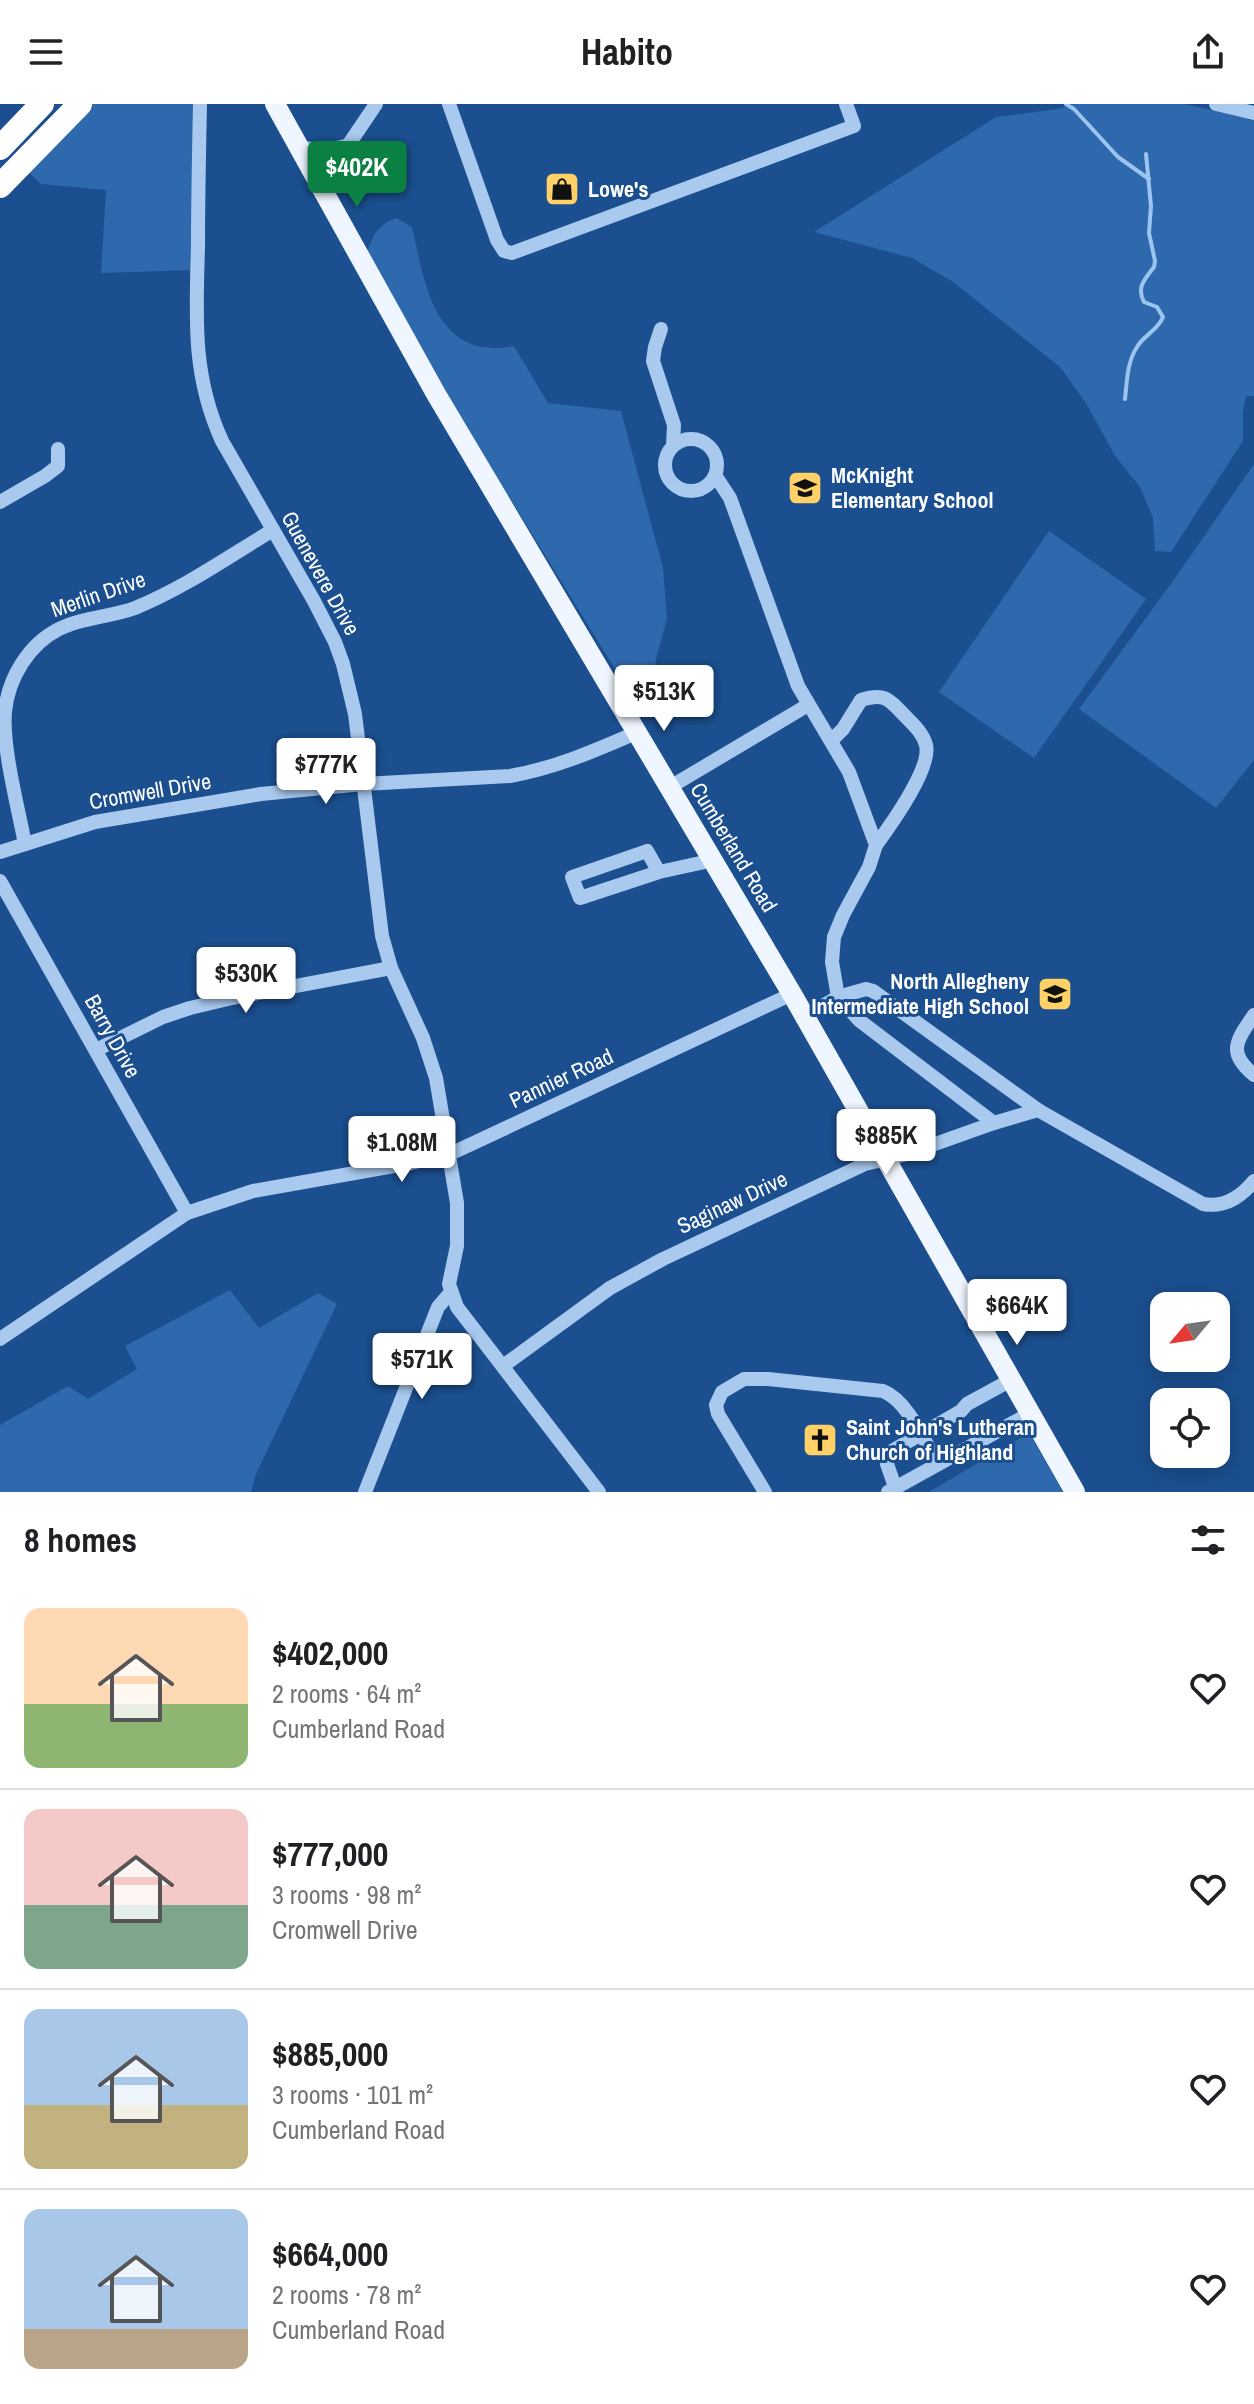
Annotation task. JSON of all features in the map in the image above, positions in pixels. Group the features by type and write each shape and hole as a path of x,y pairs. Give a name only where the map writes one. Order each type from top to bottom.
{"highway":[{"path":"0,148 42,104"},
{"path":"0,186 80,104"}],"main road":[{"name":"Cumberland Road","path":"275,104 443,406 805,1016 1075,1492"}],"street":[{"name":"Guenevere Drive","path":"200,104 197,270 201,379 217,431 314,601 343,664 355,714 382,936 391,968 432,1060 450,1154 458,1226 450,1276 451,1292"},
{"path":"312,173 349,144 376,104"},
{"path":"449,104 497,240 504,251 512,253 854,126 846,104"},
{"path":"1216,104 1254,113"},
{"path":"298,147 324,151 349,144"},
{"path":"661,329 653,361 674,425 673,445"},
{"path":"690,438 708,445 717,460 715,475 703,488 694,491 677,488 670,482 664,463 673,445 690,438"},
{"path":"0,502 58,466 58,449"},
{"path":"715,475 730,498 798,686 849,772 876,845"},
{"name":"Merlin Drive","path":"25,844 8,753 5,712 12,682 25,658 48,635 62,627 116,614 145,603 273,530"},
{"path":"832,740 843,729 861,700 877,695 890,701 923,736 928,749 904,807 876,845 869,867 834,937 832,962 838,997 860,1021 994,1123"},
{"path":"670,787 808,705"},
{"name":"Cromwell Drive","path":"0,852 68,829 261,794 363,784 510,776 567,761 638,732"},
{"path":"659,872 647,851 572,877 580,898 659,872 714,860"},
{"name":"Barry Drive","path":"0,881 187,1213"},
{"path":"96,1050 163,1017 190,1008 391,968"},
{"path":"805,1016 838,997 866,989 873,991 1038,1110 1203,1204 1213,1206 1232,1200 1254,1181"},
{"name":"Pannier Road","path":"0,1339 187,1213 253,1191 450,1154 792,994"},
{"path":"1254,1015 1236,1049 1241,1063 1254,1075"},
{"name":"Saginaw Drive","path":"503,1366 588,1303 646,1268 865,1164 907,1154 1038,1110"},
{"path":"365,1492 438,1307 451,1292 457,1307 599,1492"},
{"path":"765,1492 718,1414 716,1405 722,1392 744,1379 883,1391 893,1395 902,1403 938,1464"},
{"path":"1011,1380 967,1404 961,1411 888,1455 892,1490 1029,1414"}],"shaded area":[{"path":"80,104 200,104 197,270 101,273 106,190 41,184 20,164"},
{"path":"1073,104 1185,104 1254,120 1254,396 1246,396 1243,441 1171,552 1155,551 1153,518 1140,487 1115,456 1086,403 1060,367 953,282 912,258 814,232 996,117 1058,109"},
{"path":"396,218 412,227 429,294 450,330 467,342 487,348 514,346 548,403 621,411 663,568 667,619 644,716 363,266 377,231"},
{"path":"1254,464 1254,760 1216,808 1079,709"},
{"path":"1049,531 1146,599 1034,758 939,692"},
{"path":"230,1290 259,1328 318,1293 337,1304 256,1474 251,1492 0,1492 0,1425 68,1386 88,1399 137,1369 125,1346"},
{"path":"1029,1433 1063,1492 929,1492"}],"waterway":[{"path":"1066,104 1118,157 1149,179"},
{"path":"1125,399 1131,359 1140,343 1163,317 1157,307 1144,302 1141,292 1155,261 1149,233 1151,206 1146,154"}],"place":[{"name":"Lowe's","path":"562,189"},
{"name":"McKnight Elementary School","path":"805,488"},
{"name":"North Allegheny Intermediate High School","path":"1055,994"},
{"name":"Saint John's Lutheran Church of Highland","path":"820,1440"}]}
